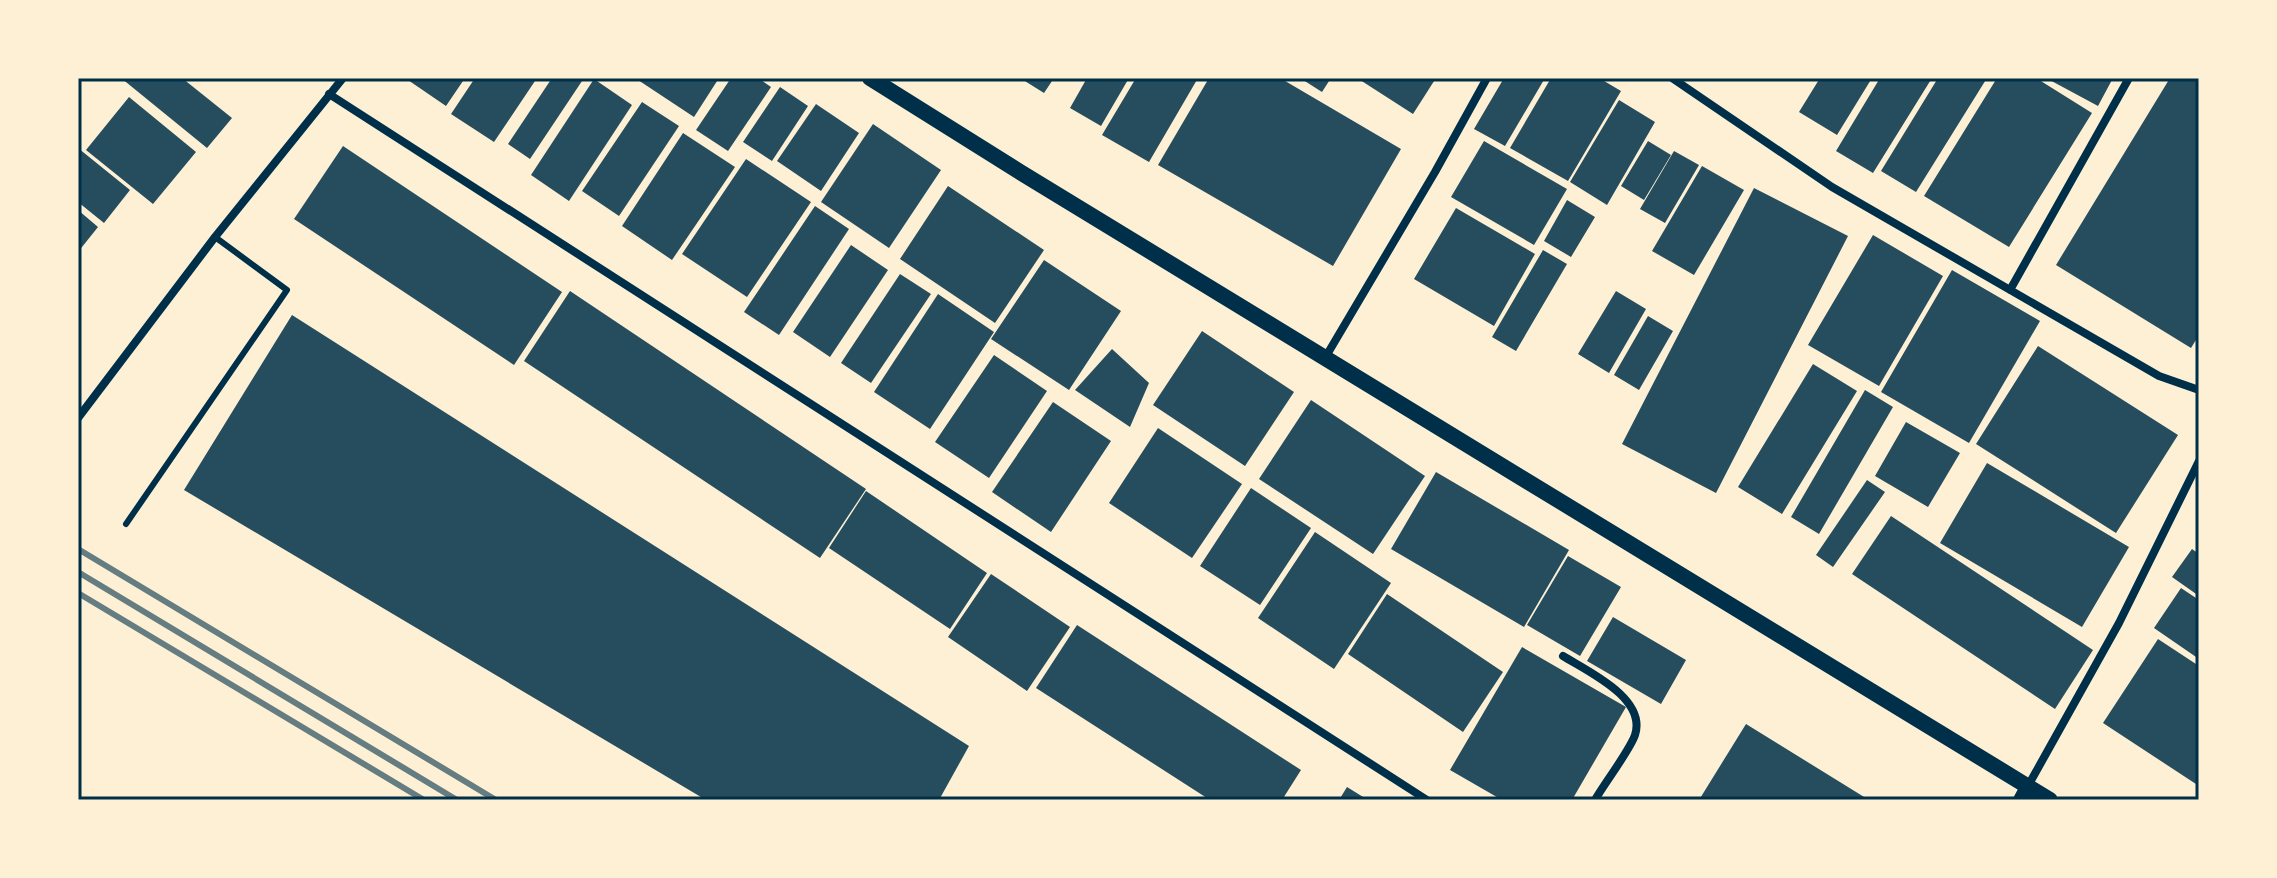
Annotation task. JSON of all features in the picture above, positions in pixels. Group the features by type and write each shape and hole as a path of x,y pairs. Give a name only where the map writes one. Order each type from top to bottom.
{"main road":[{"path":"870,78 2024,793 2050,800"}],"street":[{"path":"78,418 215,237 343,78"},
{"path":"1325,358 1487,78"},
{"path":"1672,78 1832,187 2159,376 2199,390"},
{"path":"2010,290 2129,78"},
{"path":"329,94 1427,800"},
{"path":"2024,793 2119,623 2199,461"},
{"path":"1563,656 1616,690 1629,702 1635,717 1635,734 1595,800"}],"lane":[{"path":"126,524 287,290 215,237"}],"building":[{"path":"121,78 182,78 232,118 207,148"},
{"path":"405,78 465,78 446,106"},
{"path":"475,78 537,78 494,142 451,114"},
{"path":"552,78 584,78 530,159 508,144"},
{"path":"635,78 719,78 694,117"},
{"path":"731,78 758,78 771,87 728,151 696,130"},
{"path":"1020,78 1054,78 1044,93"},
{"path":"1087,78 1129,78 1101,126 1070,108"},
{"path":"1136,78 1198,78 1149,162 1102,135"},
{"path":"1209,78 1280,78 1401,149 1333,266 1158,165"},
{"path":"1300,78 1331,78 1322,92"},
{"path":"1357,78 1436,78 1413,114"},
{"path":"1504,78 1545,78 1505,146 1474,129"},
{"path":"1551,78 1599,78 1621,91 1568,181 1510,148"},
{"path":"1820,78 1872,78 1837,135 1799,112"},
{"path":"1880,78 1932,78 1873,173 1836,151"},
{"path":"1938,78 1987,78 1916,192 1881,171"},
{"path":"1997,78 2036,78 2092,113 2009,247 1924,196"},
{"path":"2046,78 2113,78 2098,106"},
{"path":"2170,78 2199,78 2199,335 2191,348 2056,265"},
{"path":"594,79 632,105 569,201 531,175"},
{"path":"780,87 808,106 772,161 743,142"},
{"path":"129,97 196,152 153,204 86,150"},
{"path":"1619,100 1655,122 1607,205 1570,182"},
{"path":"642,102 679,126 619,216 582,191"},
{"path":"816,104 859,133 821,191 777,161"},
{"path":"873,124 941,170 889,248 821,202"},
{"path":"683,133 735,167 672,260 622,226"},
{"path":"1484,141 1567,189 1534,245 1451,197"},
{"path":"1648,141 1671,155 1644,200 1621,186"},
{"path":"343,146 562,292 514,365 294,219"},
{"path":"78,148 130,190 104,223 78,202"},
{"path":"1674,151 1699,165 1665,223 1640,209"},
{"path":"746,159 811,202 747,297 682,254"},
{"path":"1702,166 1744,190 1694,275 1652,251"},
{"path":"948,186 1044,250 995,323 900,259"},
{"path":"1754,188 1848,236 1716,493 1622,444"},
{"path":"1567,200 1595,217 1571,257 1544,241"},
{"path":"815,206 849,229 779,335 744,312"},
{"path":"1456,208 1535,254 1494,326 1414,279"},
{"path":"78,210 98,227 78,252"},
{"path":"1873,235 1943,276 1879,386 1808,345"},
{"path":"851,245 888,270 830,357 793,332"},
{"path":"1543,250 1567,264 1516,351 1492,337"},
{"path":"1044,260 1121,311 1069,390 991,339"},
{"path":"1952,270 2040,321 1969,443 1881,392"},
{"path":"900,274 931,294 871,383 841,363"},
{"path":"570,291 866,489 820,558 524,361"},
{"path":"1616,291 1646,309 1609,373 1578,354"},
{"path":"938,294 994,332 930,429 874,392"},
{"path":"292,315 969,746 939,800 706,800 184,490"},
{"path":"1648,316 1673,331 1639,390 1614,375"},
{"path":"1202,331 1294,392 1245,466 1153,405"},
{"path":"2038,346 2178,435 2116,533 1976,444"},
{"path":"1112,349 1149,383 1130,427 1075,390"},
{"path":"994,355 1047,391 989,478 935,442"},
{"path":"1813,364 1857,391 1782,514 1738,487"},
{"path":"1865,390 1893,407 1819,534 1791,517"},
{"path":"1311,400 1425,476 1373,554 1259,479"},
{"path":"1053,402 1111,441 1051,532 992,492"},
{"path":"1906,422 1960,453 1928,507 1875,476"},
{"path":"1158,428 1242,484 1192,558 1109,503"},
{"path":"1987,463 2129,547 2082,627 1940,543"},
{"path":"1436,472 1569,550 1524,627 1391,549"},
{"path":"1867,480 1885,492 1833,567 1816,555"},
{"path":"1251,488 1311,528 1260,605 1200,566"},
{"path":"866,491 987,573 950,629 829,548"},
{"path":"1891,516 2093,650 2055,709 1852,574"},
{"path":"1315,532 1391,583 1334,669 1258,618"},
{"path":"2192,549 2199,554 2199,596 2172,577"},
{"path":"1568,556 1621,587 1580,656 1527,625"},
{"path":"991,574 1070,627 1027,691 948,637"},
{"path":"2181,588 2199,600 2199,659 2154,628"},
{"path":"1387,594 1503,672 1463,732 1348,654"},
{"path":"1613,617 1686,660 1661,704 1587,661"},
{"path":"1077,625 1301,770 1282,800 1210,800 1036,688"},
{"path":"2158,639 2199,666 2199,786 2103,723"},
{"path":"1522,647 1626,707 1572,800 1502,800 1450,770"},
{"path":"1746,724 1869,800 1699,800"},
{"path":"1347,787 1368,800 1339,800"}],"railway":[{"path":"78,549 496,800"},
{"path":"78,572 457,800"},
{"path":"78,593 424,800"}]}
